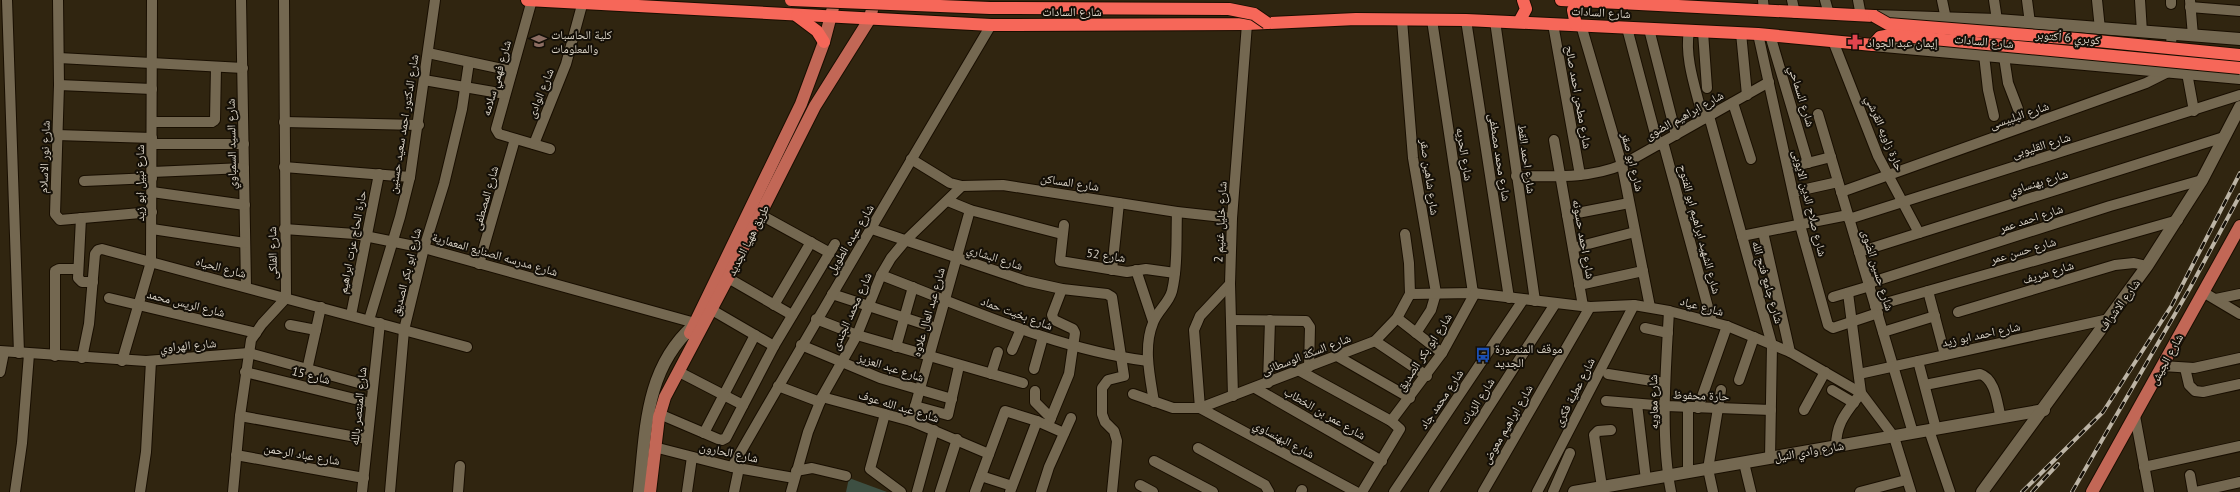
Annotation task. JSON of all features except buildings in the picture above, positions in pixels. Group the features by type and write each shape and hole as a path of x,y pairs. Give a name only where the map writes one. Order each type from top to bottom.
{"highway":[{"name":"شارع السادات","path":"527,0 831,18 991,25 1248,24 1318,20 1466,20 1758,34 1873,45"},
{"path":"791,0 990,8 1229,9 1254,14 1267,23"},
{"path":"1519,22 1526,9 1523,0"},
{"name":"شارع السادات","path":"1561,0 1763,6 1795,13 1874,16"},
{"path":"1578,25 1573,10 1581,1"},
{"path":"796,16 817,31 824,42"},
{"name":"كوبري 6 أكتوبر","path":"1874,16 1888,24 2077,39 2240,56"},
{"name":"كوبري 6 أكتوبر","path":"1873,45 1880,37 1891,34 2240,68"}],"main road":[{"name":"طريق ههيا الجديد","path":"696,326 801,104 824,42 836,0"},
{"name":"طريق ههيا الجديد","path":"696,326 712,310 815,106 869,20 875,0"},
{"name":"شارع الجيش","path":"2092,492 2240,226"},
{"path":"650,492 658,417 665,397 679,368 696,326"},
{"path":"642,492 651,415 658,395 679,368"}],"street":[{"path":"7,0 24,353 22,443 15,492"},
{"name":"شارع نور الاسلام","path":"58,0 59,85 55,214 60,220 152,212"},
{"name":"شارع نبيل ابو زيد","path":"122,361 151,262 152,0"},
{"name":"شارع السيد السمباوي","path":"241,0 246,287"},
{"name":"شارع الفلكى","path":"284,0 284,229 286,298"},
{"name":"شارع الدكتور احمد سعيد حسنين","path":"369,320 393,241 410,177 419,125 435,0"},
{"name":"شارع فهمي سلامه","path":"532,0 496,129 499,134 550,149"},
{"path":"1792,0 1795,13"},
{"path":"1825,0 1828,14"},
{"path":"1858,0 1861,16"},
{"path":"1994,0 1997,20"},
{"path":"2027,0 2030,23"},
{"path":"2097,0 2100,29"},
{"path":"2140,0 2142,32"},
{"path":"1944,2 1946,19"},
{"path":"2193,36 2190,3 2240,11"},
{"name":"شارع الوادى","path":"534,144 576,35 582,4"},
{"name":"شارع السادات","path":"1874,16 1997,20 2240,39"},
{"name":"شارع شاهين صقر","path":"1402,20 1413,158 1436,293 1431,310 1416,333"},
{"name":"شارع الحريه","path":"1432,20 1474,293"},
{"name":"شارع محمد مصطفى","path":"1466,20 1509,298"},
{"name":"شارع احمد القط","path":"1495,21 1535,301"},
{"name":"شارع خليل غنيم 2","path":"1234,396 1230,284 1232,218 1248,24"},
{"name":"شارع مطحن احمد صالح","path":"1553,24 1580,175"},
{"name":"شارع عبده الطويل","path":"734,492 736,468 778,386 816,319 872,228 911,159 991,25"},
{"name":"شارع ابو صقر","path":"1578,25 1622,165 1650,307"},
{"name":"شارع الشهيد ابراهيم ابو الفتوح","path":"1627,28 1712,322"},
{"path":"1649,29 1676,134"},
{"name":"شارع جامع فتح الله","path":"1689,31 1688,39 1690,60 1742,236 1772,345 1770,458"},
{"path":"1703,32 1707,88"},
{"path":"1741,33 1747,95"},
{"name":"شارع صلاح الدين الايوبى","path":"1758,34 1800,224 1828,325 1833,328 1852,322 1876,310"},
{"path":"2168,72 2172,34"},
{"name":"شارع السماحي","path":"1770,35 1808,163"},
{"name":"حارة زاويه القرشي","path":"1833,41 1878,156 1920,233"},
{"name":"شارع السادات","path":"1873,45 2240,78"},
{"path":"428,53 512,71"},
{"path":"1984,55 1988,90 1994,116"},
{"path":"2004,57 2008,83 2018,109"},
{"path":"59,58 243,68"},
{"name":"شارع ابو بكر الصديق","path":"390,492 404,330 424,248 444,184 465,88 469,62"},
{"path":"152,122 212,122 215,120 216,67"},
{"name":"شارع البلبيسى","path":"1793,192 1840,187 1888,175 2146,83 2168,72"},
{"path":"2187,73 2194,111"},
{"path":"424,80 505,94"},
{"name":"شارع ابراهيم الضوى","path":"1516,176 1580,175 1607,171 1622,165 1769,82"},
{"path":"59,85 152,89"},
{"name":"شارع القليوبى","path":"1742,236 1800,224 1849,217 1903,202 2194,111 2240,95"},
{"path":"1733,103 1752,159"},
{"name":"شارع الاشراف","path":"1982,492 2109,320 2178,220 2202,180 2240,107"},
{"name":"شارع حسين الضوى","path":"1818,114 1913,433"},
{"path":"284,122 419,125"},
{"path":"57,135 152,141 244,144"},
{"name":"شارع بهنساوي","path":"1859,252 2224,138"},
{"name":"شارع المصطفى","path":"479,264 515,139"},
{"name":"شارع احمد حسونه","path":"1554,140 1580,285 1586,307"},
{"path":"1788,168 1831,157"},
{"name":"شارع المساكن","path":"911,159 950,183 962,186 1003,185 1177,212 1232,218"},
{"path":"284,167 410,177"},
{"path":"84,181 244,168"},
{"name":"حارة الحاج عزت ابراهيم","path":"351,315 379,174"},
{"name":"شارع احمد عمر","path":"1833,297 2110,206 2202,180"},
{"name":"شارع محمد الجندى","path":"791,492 795,474 821,399 857,335 870,306 881,275 891,258 906,240 962,186"},
{"path":"152,192 245,205"},
{"name":"شارع 52","path":"948,201 970,210 1063,230 1060,261 1127,272 1146,269 1175,273"},
{"path":"1112,270 1119,202"},
{"path":"1567,215 1630,203"},
{"name":"شارع عبد العال علاوه","path":"911,421 970,210"},
{"path":"1154,402 1148,361 1149,336 1153,321 1171,294 1175,273 1177,212"},
{"path":"664,416 722,440 726,438 774,346 833,249 811,242 761,215"},
{"path":"81,218 78,278 80,282 93,282"},
{"name":"شارع حسن عمر","path":"1876,310 1928,291 2178,220"},
{"name":"شارع البشاري","path":"872,228 1026,281 1062,289 1108,294 1112,297 1122,358"},
{"path":"152,229 245,243"},
{"name":"شارع مدرسه الصنايع المعمارية","path":"284,229 367,236 424,248 696,326"},
{"path":"1573,248 1635,232"},
{"path":"1763,232 1790,352"},
{"path":"1405,234 1409,263 1410,294"},
{"path":"774,305 811,242"},
{"name":"شارع الحياه","path":"82,358 89,324 95,254 100,249 467,346"},
{"name":"شارع شريف","path":"1958,312 2115,265 2134,263 2147,266"},
{"path":"55,356 55,271 59,268 78,269"},
{"path":"1136,270 1153,321"},
{"path":"1580,285 1643,271"},
{"name":"شارع بخيت حماد","path":"881,275 1044,337 1122,358 1148,361"},
{"path":"728,278 792,315"},
{"path":"1200,408 1194,330 1200,316 1230,284"},
{"path":"896,347 914,287"},
{"path":"1050,422 1066,383 1073,345 1074,331 1056,322 1052,315 1062,289"},
{"path":"1928,291 1945,355"},
{"path":"2203,292 2240,314"},
{"name":"شارع عياد","path":"1410,294 1474,293 1586,307 1634,305 1669,311 1727,326 1790,352 1862,393 1894,437 1906,480 1911,492"},
{"name":"شارع ابو بكر الصديق","path":"1391,422 1427,376 1442,353 1474,293"},
{"path":"1836,447 1837,428 1862,393 1848,293"},
{"path":"832,294 936,328"},
{"name":"شارع السكة الوسطانى","path":"1133,394 1173,408 1200,408 1234,396 1375,341 1397,318 1410,294"},
{"path":"2216,299 2240,294"},
{"name":"شارع الريس محمد","path":"109,298 256,333"},
{"path":"233,492 245,372 252,340 256,333 286,298"},
{"name":"شارع محمد جاد","path":"1394,492 1523,300"},
{"name":"شارع الزيات","path":"1434,492 1555,304"},
{"name":"شارع عطية فكرى","path":"1537,492 1634,305"},
{"path":"307,370 321,307"},
{"name":"شارع ابراهيم معوض","path":"1483,492 1586,307"},
{"path":"712,310 774,346"},
{"name":"شارع معاويه","path":"1669,311 1665,383 1668,476 1671,492"},
{"path":"1883,332 1935,316"},
{"path":"1397,318 1442,353"},
{"path":"816,319 857,335 928,357 1023,383"},
{"path":"1231,320 1303,319 1308,323 1305,369 1400,429 1362,492"},
{"path":"1268,383 1270,320"},
{"name":"شارع احمد ابو زيد","path":"1859,374 2109,320"},
{"name":"شارع المنتصر بالله","path":"362,492 380,323"},
{"path":"290,325 316,330"},
{"name":"طريق ههيا الجديد","path":"639,492 646,416 651,396 674,347 696,326"},
{"path":"1688,472 1693,407 1727,326"},
{"path":"1645,328 1668,333"},
{"path":"1012,350 1021,329"},
{"path":"704,433 755,335"},
{"path":"1034,369 1044,337"},
{"path":"1739,380 1754,338"},
{"path":"1375,341 1427,376"},
{"name":"شارع عبد العزيز","path":"801,345 841,364 919,390 952,399"},
{"path":"0,372 2,351"},
{"name":"شارع الهراوي","path":"2,351 122,361 151,361 249,353 373,387"},
{"path":"991,374 998,352"},
{"path":"1337,356 1410,398"},
{"path":"1112,492 1117,441 1114,431 1105,422 1102,414 1102,388 1108,380 1124,377 1122,358"},
{"path":"2162,366 2186,368 2240,358"},
{"path":"140,492 146,452 151,361"},
{"path":"1918,361 1933,430 1950,492"},
{"path":"915,406 948,415 959,366"},
{"path":"653,492 658,448 664,416 679,368 743,405"},
{"path":"2186,368 2189,385 2195,391 2203,392 2240,384"},
{"name":"شارع 15","path":"245,372 371,403"},
{"path":"1804,410 1825,372"},
{"path":"1608,374 1665,383"},
{"path":"1924,385 1980,374 1984,375 1991,381 2001,418"},
{"name":"شارع عبد الله عوف","path":"778,386 821,399 911,421 957,439 989,454"},
{"name":"شارع عمر بن الخطاب","path":"1255,388 1382,460"},
{"path":"1713,492 1708,469 1721,390"},
{"path":"1832,390 1854,403"},
{"path":"1035,391 1035,402 1050,422 1064,433"},
{"name":"حارة محفوظ","path":"1606,401 1666,406 1771,410"},
{"path":"1637,404 1646,480"},
{"name":"شارع البهنساوي","path":"1200,408 1356,492"},
{"name":"شارع وادي النيل","path":"1578,492 1602,487 1627,487 1646,480 1688,472 2044,410"},
{"path":"975,492 1005,411 1036,420 1050,422"},
{"path":"885,414 870,469 901,492"},
{"path":"240,416 367,439"},
{"path":"2135,416 2149,492"},
{"path":"1041,492 1071,418"},
{"path":"981,476 1011,489 1036,420"},
{"path":"917,492 934,430"},
{"path":"1602,487 1594,435 1598,431 1611,430"},
{"path":"940,492 957,439"},
{"path":"2144,467 2240,446"},
{"name":"شارع الحارون","path":"658,448 736,468 795,474 812,468 846,476"},
{"path":"1198,448 1265,485 1268,492"},
{"path":"1553,492 1570,453"},
{"name":"شارع عباد الرحمن","path":"236,455 364,478"},
{"path":"687,492 692,457"},
{"path":"1154,461 1212,492"},
{"path":"1744,462 1751,492"},
{"path":"458,492 460,466"},
{"path":"2190,474 2193,492"},
{"path":"1860,492 1906,480"},
{"path":"2196,492 2240,482"},
{"path":"1140,485 1153,492"}],"green space":[{"path":"849,478 887,492 846,492"}],"railway":[{"path":"2022,492 2103,412 2172,305 2240,173"},
{"path":"2072,492 2190,288 2240,195"},
{"path":"2032,492 2058,464"}],"place":[{"name":"كلية الحاسبات والمعلومات","path":"539,41"},
{"name":"إيمان عبد الجواد","path":"1855,42"},
{"name":"موقف المنصورة الجديد","path":"1483,355"}]}
